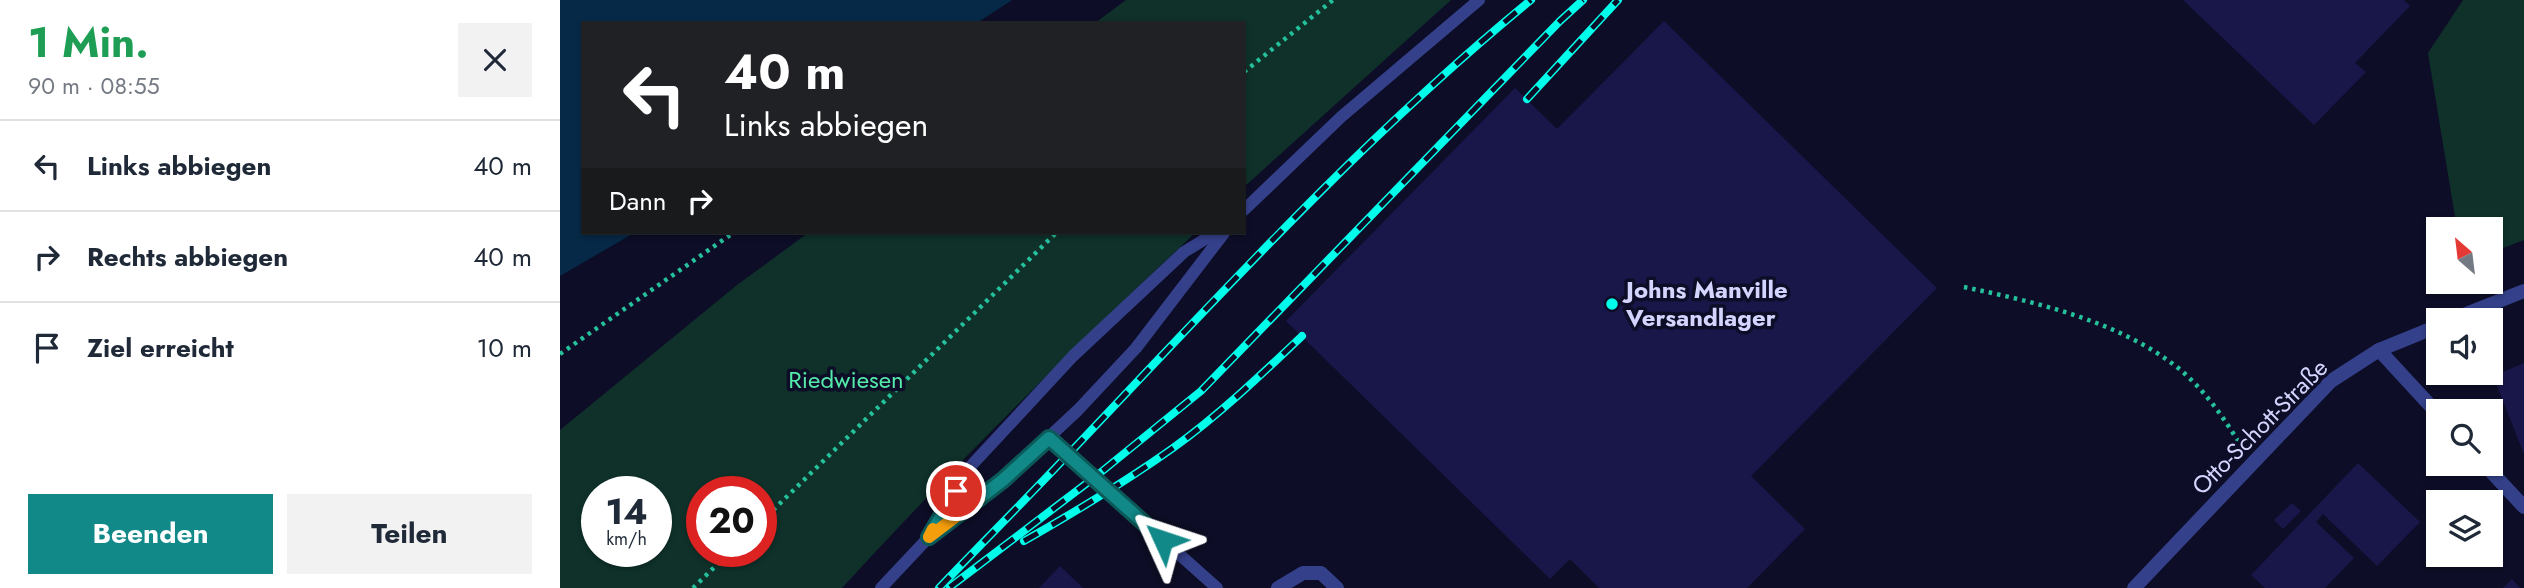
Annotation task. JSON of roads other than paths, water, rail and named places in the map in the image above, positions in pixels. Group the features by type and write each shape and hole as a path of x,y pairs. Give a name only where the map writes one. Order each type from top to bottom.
{"street":[{"path":"2481,308 2524,291"},
{"name":"Otto-Schott-Straße","path":"2134,588 2331,381 2379,350 2426,331"},
{"path":"2379,350 2426,401"},
{"path":"2495,476 2524,507"},
{"path":"1278,588 1303,573 1321,573 1337,588"}],"lane":[{"path":"1246,208 1340,117 1479,0"},
{"path":"929,537 969,468 1073,356 1184,252 1212,235"},
{"path":"881,588 929,537 1003,480 1078,410 1136,348 1222,235"},
{"path":"1049,438 1217,588"}],"water":[{"path":"560,0 1012,0 980,21 581,21 581,235 631,235 560,276"}],"railway":[{"path":"939,588 1300,212 1412,103 1531,0"},
{"path":"950,587 1095,477 1201,391 1583,0"},
{"path":"1527,99 1618,0"},
{"path":"1024,541 1137,473 1173,448 1223,408 1302,336"}],"place":[{"name":"Johns Manville Versandlager","path":"1612,304"}],"park label":[{"name":"Riedwiesen","path":"846,380"}]}
